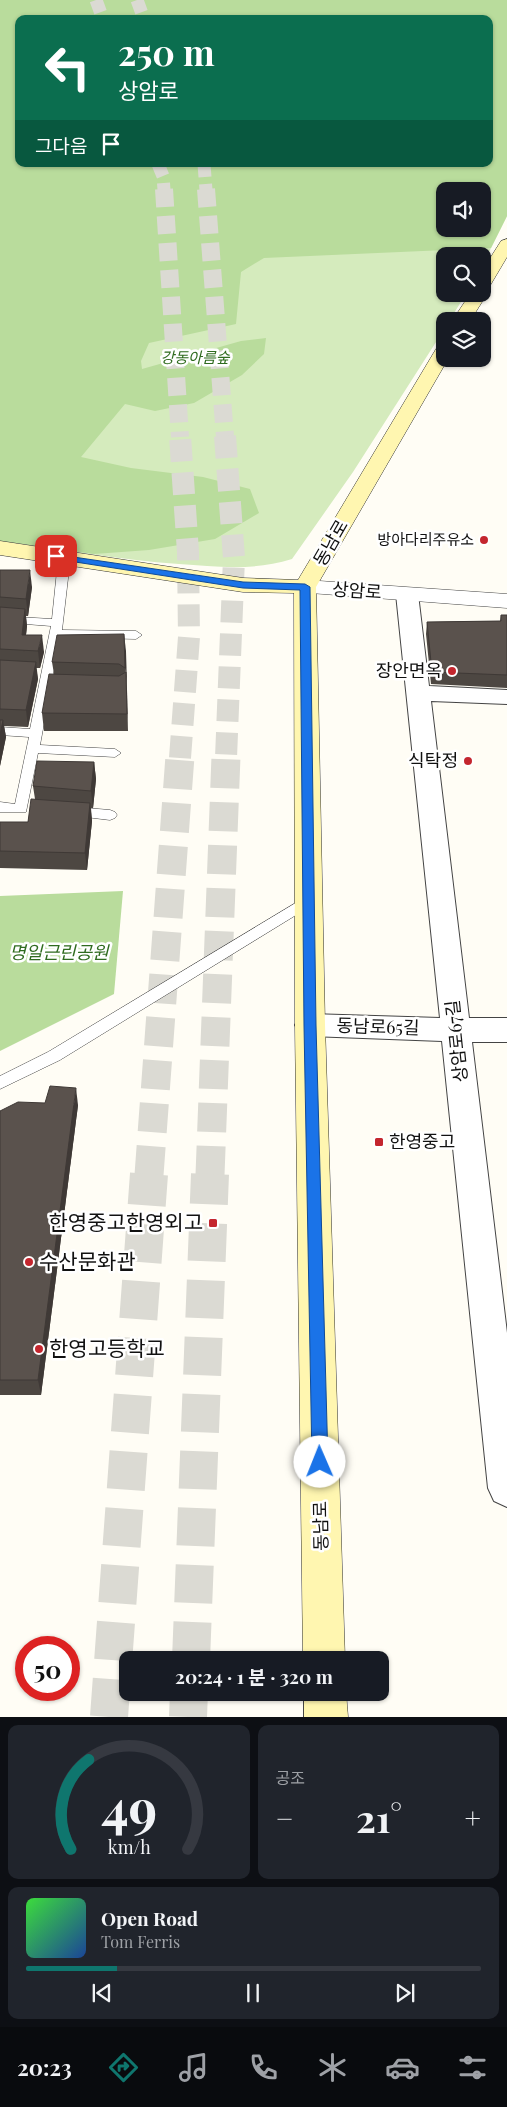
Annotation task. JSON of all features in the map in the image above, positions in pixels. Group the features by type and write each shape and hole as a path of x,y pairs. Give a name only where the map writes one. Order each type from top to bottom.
{"main road":[{"path":"491,271 507,244"},
{"name":"동남로","path":"324,1651 310,1025 305,587 436,364"},
{"name":"상암로","path":"0,548 243,585 305,587"},
{"path":"325,1701 326,1717"}],"street":[{"name":"상암로","path":"305,587 507,601"},
{"name":"상암로67길","path":"407,594 507,1488"},
{"path":"418,692 507,697"},
{"name":"동남로65길","path":"310,1025 507,1030"}],"lane":[{"path":"0,807 26,809 33,749 56,628 64,561"},
{"path":"0,619 56,628 136,635"},
{"path":"0,732 36,733"},
{"path":"33,749 116,753"},
{"path":"60,812 110,815"},
{"path":"0,1083 54,1056 309,900"}],"green space":[{"name":"강동아름숲","path":"0,0 507,0 507,216 491,248 436,247 436,302 461,302 455,312 436,312 436,342 353,472 292,559 250,567 208,566 134,560 0,541"},
{"name":"강동아름숲","path":"0,0 507,0 507,216 491,248 436,247 436,250 264,258 241,272 236,324 149,343 141,361 142,369 241,341 266,338 264,354 242,375 194,403 155,411 125,404 81,457 131,468 203,477 250,489 259,513 215,539 149,550 94,554 0,541"},
{"name":"명일근린공원","path":"123,891 114,994 0,1051 0,896"}],"building":[{"path":"0,570 30,570 26,599 0,597"},
{"path":"0,607 25,609 22,635 42,635 38,651 0,649"},
{"path":"501,615 507,615 507,675 432,672 427,622 501,621"},
{"path":"124,634 125,668 119,664 52,662 57,635"},
{"path":"0,660 36,662 26,710 0,709"},
{"path":"126,672 127,714 42,713 49,674 119,676"},
{"path":"0,720 3,720 0,735"},
{"path":"37,761 94,762 91,791 33,786"},
{"path":"31,799 90,803 85,853 0,851 0,822 28,822"},
{"name":"수산문화관","path":"50,1086 76,1088 38,1380 0,1380 0,1111 18,1102 45,1103"}],"tunnel":[{"path":"96,0 102,15"},
{"path":"137,0 143,15"},
{"path":"159,167 163,176 164,190"},
{"path":"204,167 206,190"},
{"path":"164,189 180,437"},
{"path":"206,189 225,437"},
{"path":"180,436 188,552 189,637 180,758"},
{"path":"225,436 234,558 226,758"},
{"path":"149,1175 180,756"},
{"path":"210,1175 226,756"},
{"path":"109,1717 149,1174"},
{"path":"191,1651 210,1174"},
{"path":"188,1717 189,1701"}],"place":[{"name":"방아다리주유소","path":"484,540"},
{"name":"장안면옥","path":"452,671"},
{"name":"식탁정","path":"468,761"},
{"name":"한영중고","path":"379,1142"},
{"name":"한영중고한영외고","path":"213,1223"},
{"name":"수산문화관","path":"29,1262"},
{"name":"한영고등학교","path":"39,1349"}],"route":[{"path":"56,556 243,585 305,587 310,1025 320,1462"}]}
